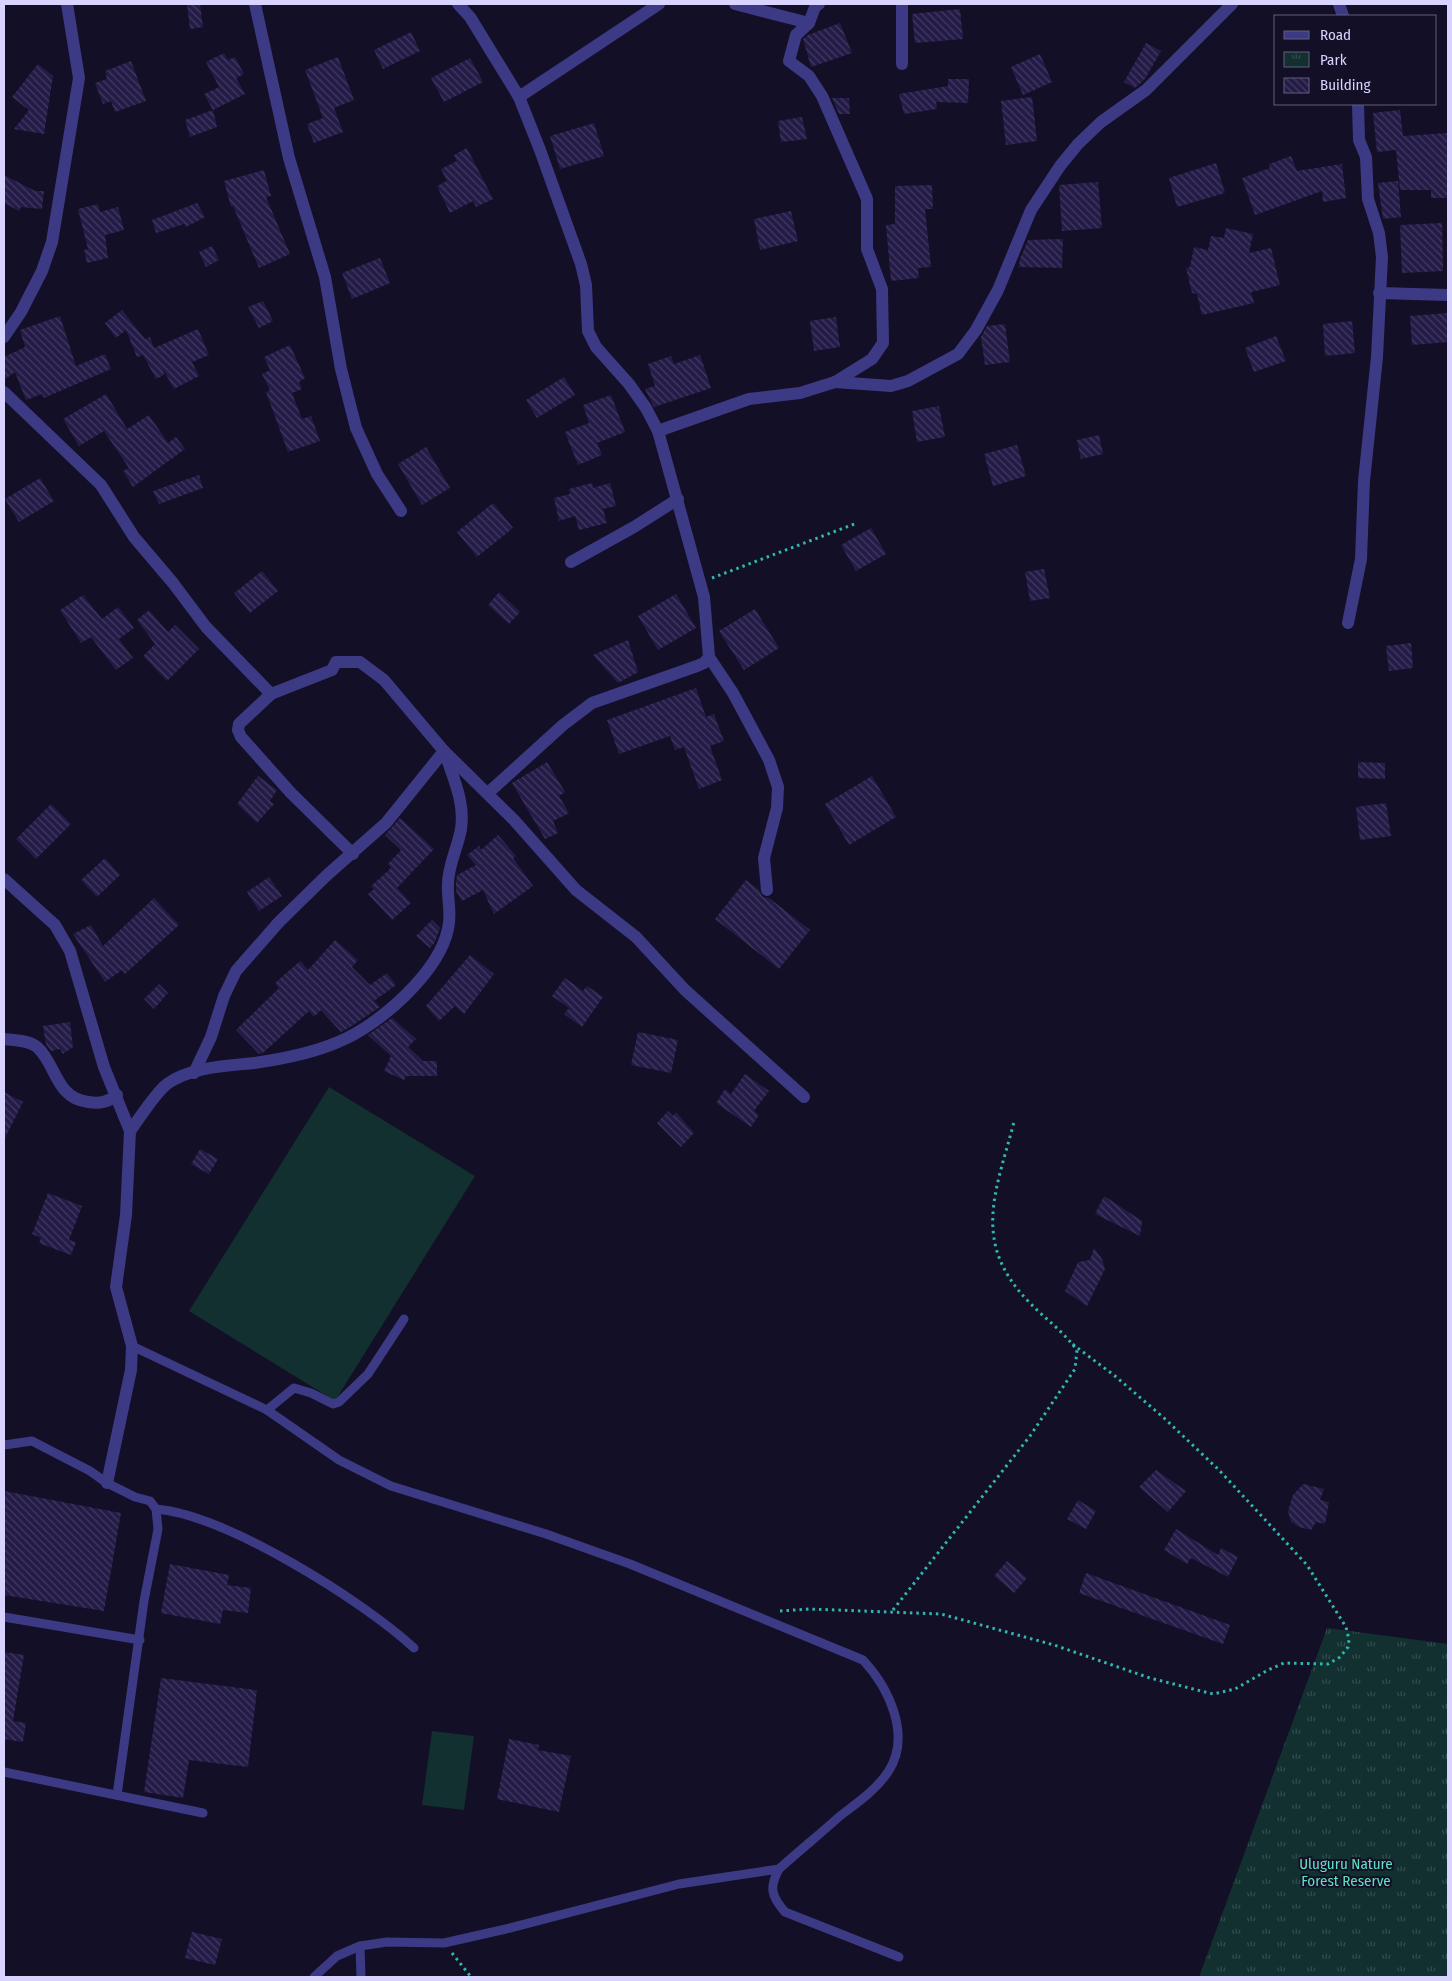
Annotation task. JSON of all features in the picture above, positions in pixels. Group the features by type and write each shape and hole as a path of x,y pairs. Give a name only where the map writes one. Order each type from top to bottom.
{"street":[{"path":"4,337 21,312 42,272 52,242 79,78 67,4"},
{"path":"255,4 289,158 325,277 341,369 356,428 377,474 401,511"},
{"path":"458,4 470,17 519,96 581,264 586,285 588,331 596,347 629,384 646,408 658,431 704,597 709,657 733,693 768,760 778,786 777,808 764,858 766,890"},
{"path":"519,96 659,4"},
{"path":"735,4 809,23"},
{"path":"658,431 749,399 800,392 835,382 863,366 877,354 883,343 882,289 867,249 867,199 822,96 809,76 789,61 796,35 809,23 815,7 819,4"},
{"path":"902,4 902,64"},
{"path":"835,382 891,386 908,381 958,354 976,330 998,290 1032,210 1060,166 1101,122 1146,90 1232,4"},
{"path":"1348,623 1361,559 1366,455 1377,357 1382,257 1379,233 1368,199 1366,157 1359,140 1358,105"},
{"path":"1379,293 1448,295"},
{"path":"4,392 101,485 134,537 173,583 206,627 271,694"},
{"path":"571,562 634,527 678,498"},
{"path":"488,793 563,725 592,703 697,666 709,657"},
{"path":"353,854 291,793 241,736 238,730 239,724 271,694 332,670 336,662 360,662 384,680 444,751 488,793 576,890 636,937 685,990 804,1097"},
{"path":"194,1073 212,1037 224,996 236,971 279,922 327,875 386,823 421,783 444,751"},
{"path":"130,1131 164,1086 176,1078 217,1067 281,1058 338,1043 368,1025 422,978 440,954 448,930 451,910 448,884 461,829 462,810 459,794 444,751"},
{"path":"4,879 54,925 70,950 104,1067 117,1095 130,1131 126,1214 116,1287 132,1346 131,1370 107,1483"},
{"path":"4,1039 24,1041 37,1047 56,1078 82,1102 102,1103 110,1101 117,1095"}],"lane":[{"path":"267,1410 294,1388 311,1393 333,1404 339,1402 368,1374 404,1319"},
{"path":"132,1346 267,1410 339,1460 391,1486 546,1534 621,1561 863,1660 880,1682 898,1730 896,1756 889,1771 873,1789 779,1868 772,1881 771,1891 775,1901 785,1912 899,1957"},
{"path":"4,1445 32,1441 90,1471 107,1483 150,1501 156,1509 158,1529 146,1591 117,1795"},
{"path":"156,1509 186,1514 206,1521 283,1558 372,1614 414,1648"},
{"path":"4,1617 140,1640"},
{"path":"4,1772 203,1813"},
{"path":"314,1977 337,1956 360,1946 387,1942 444,1943 506,1929 679,1884 779,1868"},
{"path":"360,1946 361,1977"}],"path":[{"path":"700,582 857,523"},
{"path":"892,1611 1002,1473 1052,1405 1075,1369 1076,1350 1017,1287 1004,1270 993,1242 992,1216 1014,1122"},
{"path":"757,1617 792,1610 892,1611 941,1614 1054,1645 1150,1678 1213,1694 1235,1690 1268,1670 1284,1663 1328,1664 1345,1653 1349,1640 1346,1627 1330,1599 1304,1561 1219,1470 1164,1418 1115,1376 1071,1343"},
{"path":"444,1943 471,1977"}],"green space":[{"path":"329,1087 475,1176 335,1401 189,1311"},
{"name":"Uluguru Nature Forest Reserve","path":"1327,1628 1448,1644 1448,1977 1199,1977"},
{"path":"432,1731 474,1736 464,1810 422,1805"}],"building":[{"path":"187,4 200,4 203,27 190,29"},
{"path":"960,9 963,39 915,43 912,14"},
{"path":"840,23 852,53 811,67 803,39 808,35"},
{"path":"411,32 420,51 383,69 374,50"},
{"path":"1146,43 1161,51 1145,79 1135,88 1124,82"},
{"path":"224,53 228,60 235,57 244,74 236,78 245,94 213,110 204,94 219,87 206,62"},
{"path":"1040,54 1052,82 1023,95 1011,67"},
{"path":"338,57 354,100 334,108 343,132 314,143 307,124 323,118 305,70"},
{"path":"470,58 483,82 444,102 431,78"},
{"path":"131,61 146,101 115,112 111,101 103,104 95,83 107,79 105,71"},
{"path":"38,64 53,76 44,134 14,129 29,110 12,97"},
{"path":"948,79 969,79 968,103 936,102 937,109 904,114 899,94 948,86"},
{"path":"1032,97 1037,141 1006,145 1001,101"},
{"path":"832,98 849,98 850,114 839,114"},
{"path":"213,110 217,127 190,137 185,120"},
{"path":"1400,110 1403,136 1448,133 1448,198 1431,198 1431,190 1400,190 1396,150 1377,152 1373,113"},
{"path":"802,117 807,139 781,142 778,121"},
{"path":"594,123 604,156 560,169 550,136"},
{"path":"467,148 493,199 476,207 473,201 450,213 437,186 447,181 441,169 457,161 454,155"},
{"path":"1291,156 1297,171 1342,164 1346,198 1323,202 1322,191 1255,215 1242,178 1270,168 1269,164"},
{"path":"1216,163 1225,193 1177,207 1169,178"},
{"path":"264,170 271,196 266,197 290,254 259,268 233,206 231,207 224,181"},
{"path":"4,175 35,191 44,191 42,209 21,207 19,211 4,203"},
{"path":"1398,181 1401,217 1383,219 1378,183"},
{"path":"1098,182 1102,228 1062,231 1059,185"},
{"path":"932,185 933,209 925,209 931,267 918,268 919,278 891,281 886,225 895,224 895,186"},
{"path":"197,203 205,217 186,227 184,224 156,233 152,220"},
{"path":"98,204 100,212 118,207 124,230 105,235 108,258 87,263 84,250 88,249 78,209"},
{"path":"791,211 798,241 760,250 754,219"},
{"path":"1442,223 1443,271 1402,273 1400,225"},
{"path":"1226,228 1253,234 1249,253 1271,248 1280,285 1251,292 1254,303 1202,315 1197,294 1192,293 1186,268 1190,267 1194,247 1208,250 1211,236 1224,238"},
{"path":"1063,239 1062,268 1019,267 1020,259 1028,240"},
{"path":"212,246 219,260 206,267 199,252"},
{"path":"380,258 390,283 352,299 342,273"},
{"path":"263,301 273,321 259,328 248,307"},
{"path":"122,310 145,339 150,337 154,348 198,329 209,355 192,362 199,376 174,389 163,369 164,375 156,379 143,355 137,357 126,330 116,338 105,323"},
{"path":"1448,313 1448,342 1412,345 1410,316"},
{"path":"60,316 76,366 105,354 111,369 44,398 42,394 26,400 15,372 4,380 4,357 25,347 20,330"},
{"path":"836,317 840,347 814,351 810,321"},
{"path":"1352,321 1355,353 1325,356 1323,324"},
{"path":"1005,324 1010,362 985,365 981,337 987,326"},
{"path":"1276,336 1286,361 1254,372 1245,348"},
{"path":"290,345 305,378 299,382 302,389 292,393 302,419 311,416 320,441 288,452 266,392 270,390 262,374 270,370 264,357"},
{"path":"700,355 711,388 654,407 645,389 655,386 648,364 671,356 674,364"},
{"path":"564,377 575,395 537,418 526,400"},
{"path":"106,394 127,429 149,415 168,443 176,437 185,449 133,487 123,471 129,468 104,431 79,446 63,419"},
{"path":"611,395 625,432 597,443 602,455 578,465 565,432 589,423 583,405"},
{"path":"939,406 945,437 917,442 912,411"},
{"path":"1099,435 1103,454 1081,459 1077,440"},
{"path":"1017,445 1026,476 993,486 984,454"},
{"path":"426,447 450,488 422,505 398,464"},
{"path":"199,475 203,488 159,504 153,491"},
{"path":"40,478 54,501 19,522 5,499"},
{"path":"592,483 593,488 610,483 616,506 603,509 607,523 579,530 575,516 559,521 554,498 570,494 569,489"},
{"path":"493,503 513,528 477,557 457,532"},
{"path":"871,528 886,554 856,571 841,545"},
{"path":"1044,569 1050,598 1030,601 1025,572"},
{"path":"262,571 278,591 250,613 234,593"},
{"path":"499,592 520,612 509,624 488,605"},
{"path":"676,594 696,628 658,650 638,616"},
{"path":"83,595 102,619 118,607 134,628 119,639 133,658 116,670 91,637 81,643 60,610"},
{"path":"755,609 779,648 744,670 719,631"},
{"path":"149,610 168,632 175,625 199,649 167,681 143,656 155,644 137,620"},
{"path":"628,640 638,672 618,683 593,655"},
{"path":"1411,643 1413,668 1389,671 1386,646"},
{"path":"696,688 706,717 714,714 724,741 710,746 722,780 699,789 684,747 675,750 670,736 619,754 607,720"},
{"path":"547,762 565,792 559,796 569,813 553,821 558,833 545,839 512,783"},
{"path":"1358,762 1385,763 1385,779 1358,778"},
{"path":"258,776 277,790 270,801 274,804 257,823 237,804"},
{"path":"872,776 896,817 849,845 825,804"},
{"path":"1386,803 1391,836 1360,840 1356,807"},
{"path":"51,804 71,824 36,859 16,839"},
{"path":"400,818 434,849 397,888 411,903 392,920 368,894 374,889 371,886 391,868 388,864 401,850 385,835"},
{"path":"498,835 516,856 513,858 533,886 494,914 483,890 462,901 456,891 456,884 457,875 476,865 467,855 479,846 481,850"},
{"path":"105,858 120,875 97,897 81,880"},
{"path":"269,877 282,896 259,911 247,892"},
{"path":"746,880 759,890 763,897 769,898 810,930 779,969 715,919"},
{"path":"154,898 179,925 125,974 122,970 105,982 73,934 91,925 103,946"},
{"path":"432,920 440,928 435,942 430,948 416,936"},
{"path":"335,940 358,960 352,967 370,985 387,973 396,985 374,1001 380,1007 341,1032 321,1010 314,1017 309,1011 263,1053 259,1054 236,1030 279,988 275,983 300,961 308,970"},
{"path":"470,955 494,974 464,1014 455,1006 439,1021 426,1006"},
{"path":"565,978 583,991 587,986 603,997 582,1027 564,1014 569,1008 552,996"},
{"path":"159,984 168,993 154,1009 144,999"},
{"path":"392,1018 416,1039 408,1047 423,1061 437,1061 437,1076 406,1076 404,1080 384,1071 391,1056 368,1035"},
{"path":"70,1022 73,1047 63,1054 60,1049 51,1051 46,1044 43,1026"},
{"path":"638,1032 678,1040 671,1073 631,1065"},
{"path":"745,1074 769,1091 754,1111 759,1115 751,1127 716,1103 725,1089 731,1094"},
{"path":"4,1092 23,1102 4,1140"},
{"path":"668,1111 673,1116 676,1112 694,1133 681,1147 657,1123"},
{"path":"200,1149 218,1159 209,1174 191,1164"},
{"path":"48,1193 82,1206 69,1240 76,1242 71,1255 39,1243 41,1238 32,1234"},
{"path":"1104,1196 1142,1221 1140,1236 1095,1214"},
{"path":"1094,1248 1102,1259 1105,1269 1087,1306 1065,1291 1078,1262 1090,1260"},
{"path":"1156,1470 1186,1491 1168,1512 1139,1487"},
{"path":"1303,1484 1324,1489 1320,1500 1329,1502 1325,1524 1316,1522 1311,1530 1299,1527 1291,1522 1288,1511 1293,1495"},
{"path":"4,1491 121,1513 104,1611 4,1595"},
{"path":"1078,1500 1096,1511 1086,1529 1067,1519"},
{"path":"1176,1529 1218,1555 1221,1548 1238,1557 1228,1577 1191,1558 1187,1564 1164,1550"},
{"path":"1007,1561 1027,1578 1014,1593 994,1576"},
{"path":"170,1564 229,1575 227,1585 251,1588 248,1613 223,1610 220,1624 161,1613"},
{"path":"1086,1573 1230,1625 1223,1644 1079,1593"},
{"path":"4,1652 24,1655 13,1721 26,1723 23,1742 4,1739"},
{"path":"161,1678 257,1690 248,1767 189,1760 183,1798 144,1792"},
{"path":"509,1739 539,1745 538,1750 571,1756 559,1812 497,1799"},
{"path":"192,1932 222,1939 215,1965 185,1958"}]}
